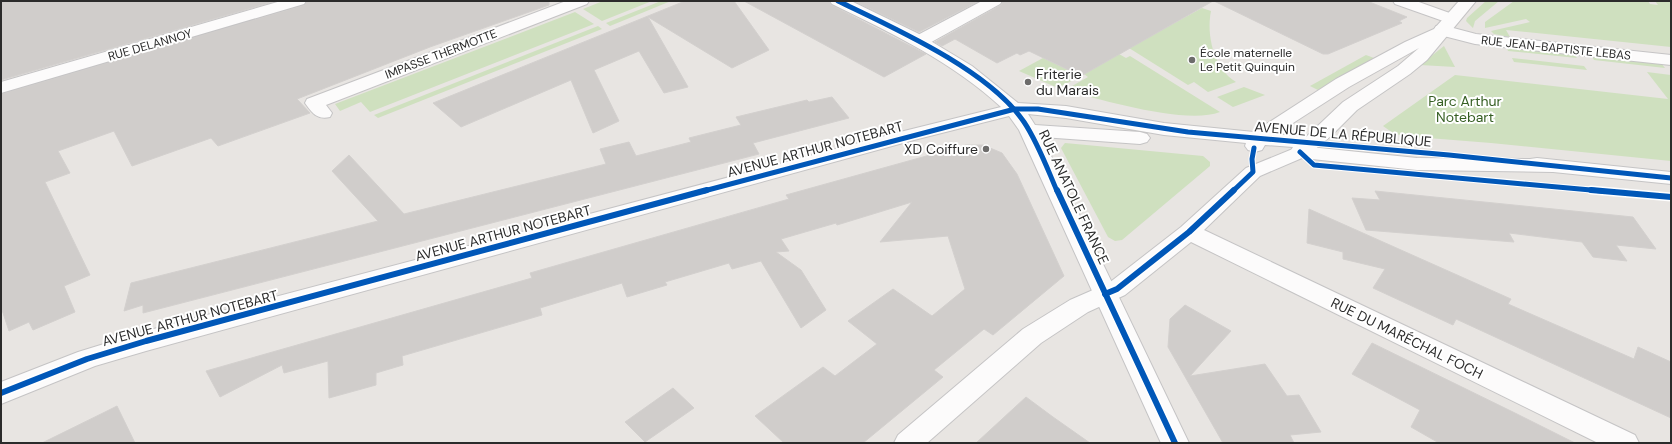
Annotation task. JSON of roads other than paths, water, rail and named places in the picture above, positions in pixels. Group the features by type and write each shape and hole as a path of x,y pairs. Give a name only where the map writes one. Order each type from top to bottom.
{"street":[{"name":"RUE DELANNOY","path":"1,88 298,1"},
{"name":"IMPASSE THERMOTTE","path":"323,113 314,102 581,1"},
{"name":"RUE ANATOLE FRANCE","path":"838,1 920,41 978,78 1015,109 1030,130 1175,443"},
{"path":"920,41 994,1"},
{"name":"RUE JEAN-BAPTISTE LEBAS","path":"1401,1 1475,40 1671,60"},
{"path":"908,443 1032,336 1079,306 1117,289 1189,232 1253,172 1305,148 1350,106 1404,70 1432,45 1447,24 1468,1"},
{"path":"1253,172 1252,159 1255,144 1301,108 1378,62 1447,24"},
{"name":"AVENUE DE LA RÉPUBLIQUE","path":"1015,109 1050,110 1145,127 1255,144"},
{"name":"AVENUE ARTHUR NOTEBART","path":"1,393 82,361 146,341 892,140 1015,109"},
{"name":"AVENUE DE LA RÉPUBLIQUE","path":"1030,130 1305,148 1418,164 1551,166 1671,178"},
{"name":"RUE DU MARÉCHAL FOCH","path":"1189,232 1625,443"}],"place":[{"name":"École maternelle Le Petit Quinquin","path":"1192,60"},
{"name":"Friterie du Marais","path":"1028,82"},
{"name":"XD Coiffure","path":"986,149"}],"park label":[{"name":"Parc Arthur Notebart","path":"1465,110"}]}
